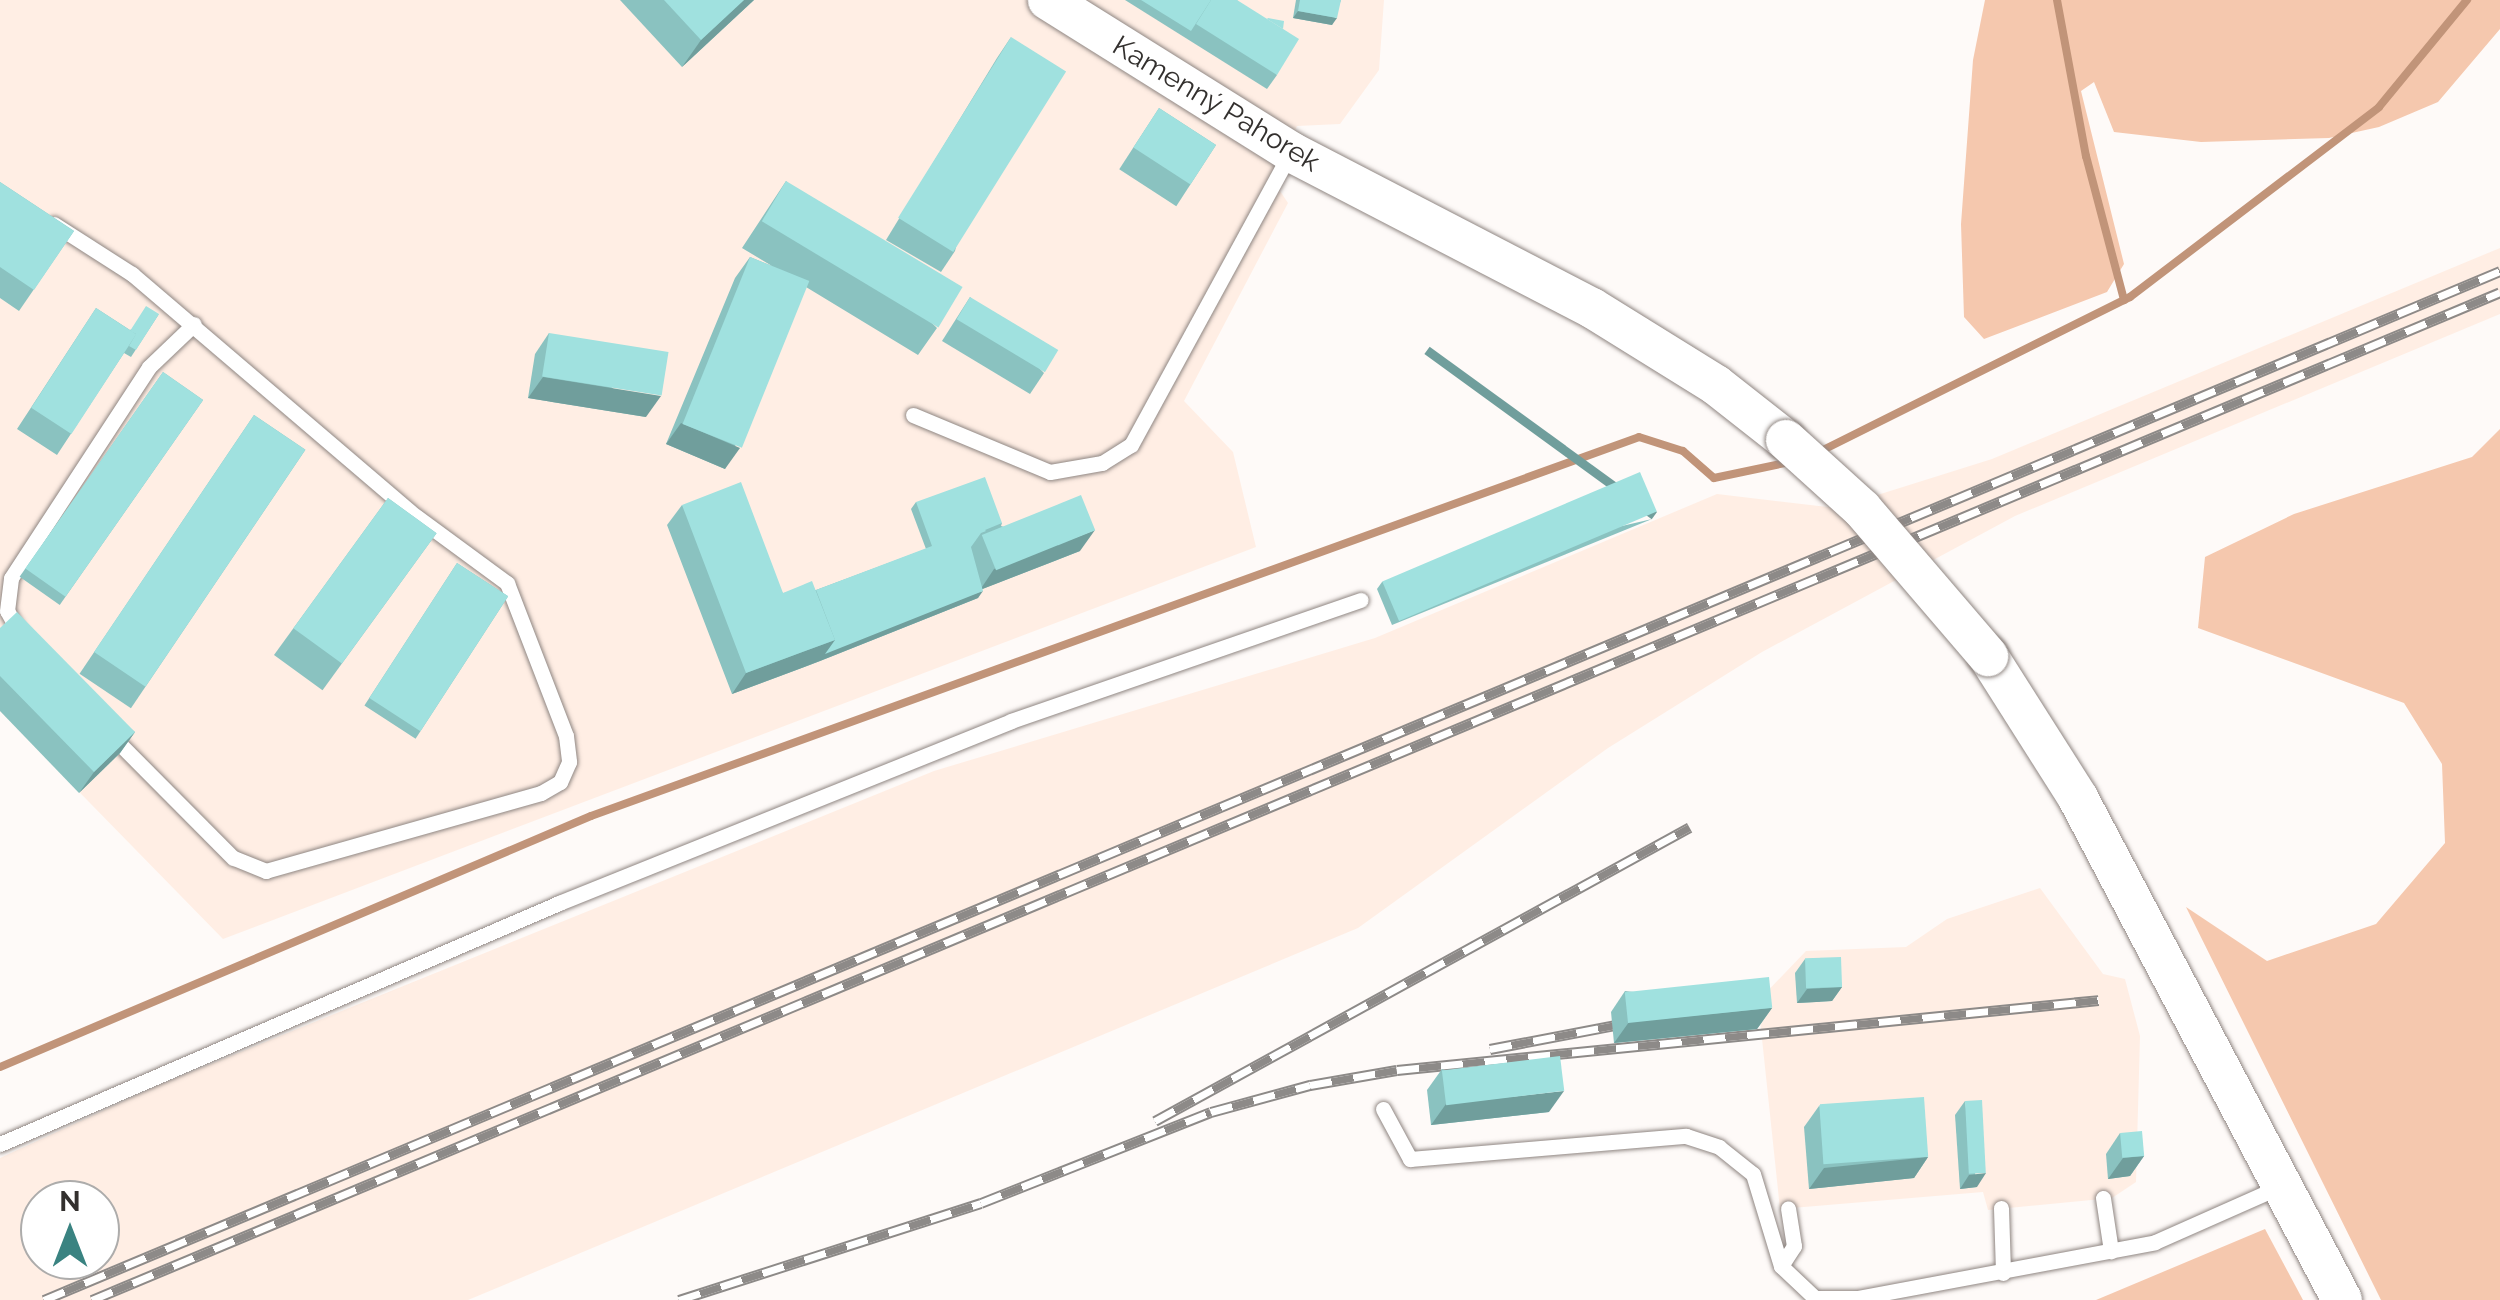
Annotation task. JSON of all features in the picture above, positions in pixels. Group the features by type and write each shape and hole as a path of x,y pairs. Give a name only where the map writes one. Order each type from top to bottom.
{"street":[{"name":"Kamenný Pahorek","path":"1048,0 1291,152 1592,308 1716,386 1786,440 1875,523 1988,656 2078,798 2342,1300"}],"lane":[{"path":"913,415 1050,472 1102,463 1130,445 1291,152"},
{"path":"31,209 194,324 416,517 507,583 566,736 570,762 560,782 541,792 266,871 233,858 98,721"},
{"path":"34,649 6,611 11,578 149,368 194,324"},
{"path":"0,1144 559,903 1011,721 1361,600"},
{"path":"1383,1109 1410,1159 1686,1136 1719,1147 1752,1174 1781,1266 1815,1298 1857,1298 2003,1274 2155,1242 2282,1186"},
{"path":"2103,1198 2110,1252"},
{"path":"1781,1266 1794,1246 1788,1208"},
{"path":"2002,1208 2003,1274"}],"shaded area":[{"path":"0,0 1384,0 1379,70 1340,124 1297,126 1272,179 1288,203 1184,401 1233,452 1256,547 223,939 0,711"},
{"path":"1985,0 2500,0 2500,29 2438,102 2379,127 2329,138 2201,142 2114,132 2094,82 2081,91 2124,264 2107,292 1984,339 1964,317 1961,224 1973,60"},
{"path":"2500,248 2500,314 2015,516 1762,652 1608,748 1358,928 468,1300 0,1300 0,1158 159,1085 934,771 1375,638 1717,494 1836,508 1992,459"},
{"path":"2500,429 2500,1300 2381,1300 2186,907 2267,961 2376,924 2445,843 2442,764 2404,703 2198,628 2205,557 2294,514 2472,457"},
{"path":"2040,888 2103,974 2125,979 2140,1036 2136,1182 2112,1198 1988,1210 1983,1192 1780,1209 1758,1001 1806,951 1906,947 1947,919"},
{"path":"2265,1229 2303,1300 2096,1300"}],"building":[{"path":"664,0 744,0 701,40"},
{"path":"1141,0 1211,0 1191,31"},
{"path":"1211,0 1237,0 1299,39 1277,75 1196,24"},
{"path":"1300,0 1341,0 1337,18 1298,11"},
{"path":"1267,19 1284,21 1283,29"},
{"path":"1011,37 1066,71 953,252 898,218"},
{"path":"1159,108 1216,145 1190,184 1133,147"},
{"path":"786,181 963,287 938,327 762,221"},
{"path":"0,182 74,231 34,290 0,267"},
{"path":"750,257 809,281 742,448 683,424"},
{"path":"970,297 1058,350 1045,372 957,319"},
{"path":"146,306 159,314 136,350 129,346 136,334 130,331"},
{"path":"96,308 136,334 71,434 31,408"},
{"path":"549,333 669,352 662,395 542,376"},
{"path":"163,372 203,400 65,597 25,569"},
{"path":"254,415 305,450 145,687 94,652"},
{"path":"1640,472 1657,512 1399,621 1382,581"},
{"path":"985,477 1002,523 981,533 971,547 983,591 825,654 835,640 816,590 932,546 916,502"},
{"path":"741,482 783,593 812,581 835,640 746,673 682,505"},
{"path":"1081,495 1095,530 996,570 982,535"},
{"path":"388,498 437,533 342,664 293,628"},
{"path":"457,563 508,596 420,731 369,698"},
{"path":"17,612 135,732 94,772 0,676 0,628"},
{"path":"1841,957 1842,987 1806,988 1805,958"},
{"path":"1769,977 1772,1008 1628,1023 1625,992"},
{"path":"1560,1056 1564,1091 1446,1105 1442,1071"},
{"path":"1924,1097 1928,1157 1823,1164 1819,1104"},
{"path":"1982,1100 1986,1173 1969,1174 1965,1101"},
{"path":"2142,1131 2144,1156 2122,1158 2120,1133"}],"waterway":[{"path":"2057,0 2086,156 2124,300"},
{"path":"1817,453 2130,297 2379,107 2467,0"},
{"path":"0,1067 591,816 1639,437 1683,451 1714,478 1790,462"}],"railway":[{"path":"44,1300 2500,271"},
{"path":"92,1300 2500,292"},
{"path":"1155,1121 1690,827"},
{"path":"679,1300 981,1203 1211,1112 1310,1085 1397,1070 2099,1000"},
{"path":"1490,1049 1642,1020"}]}
